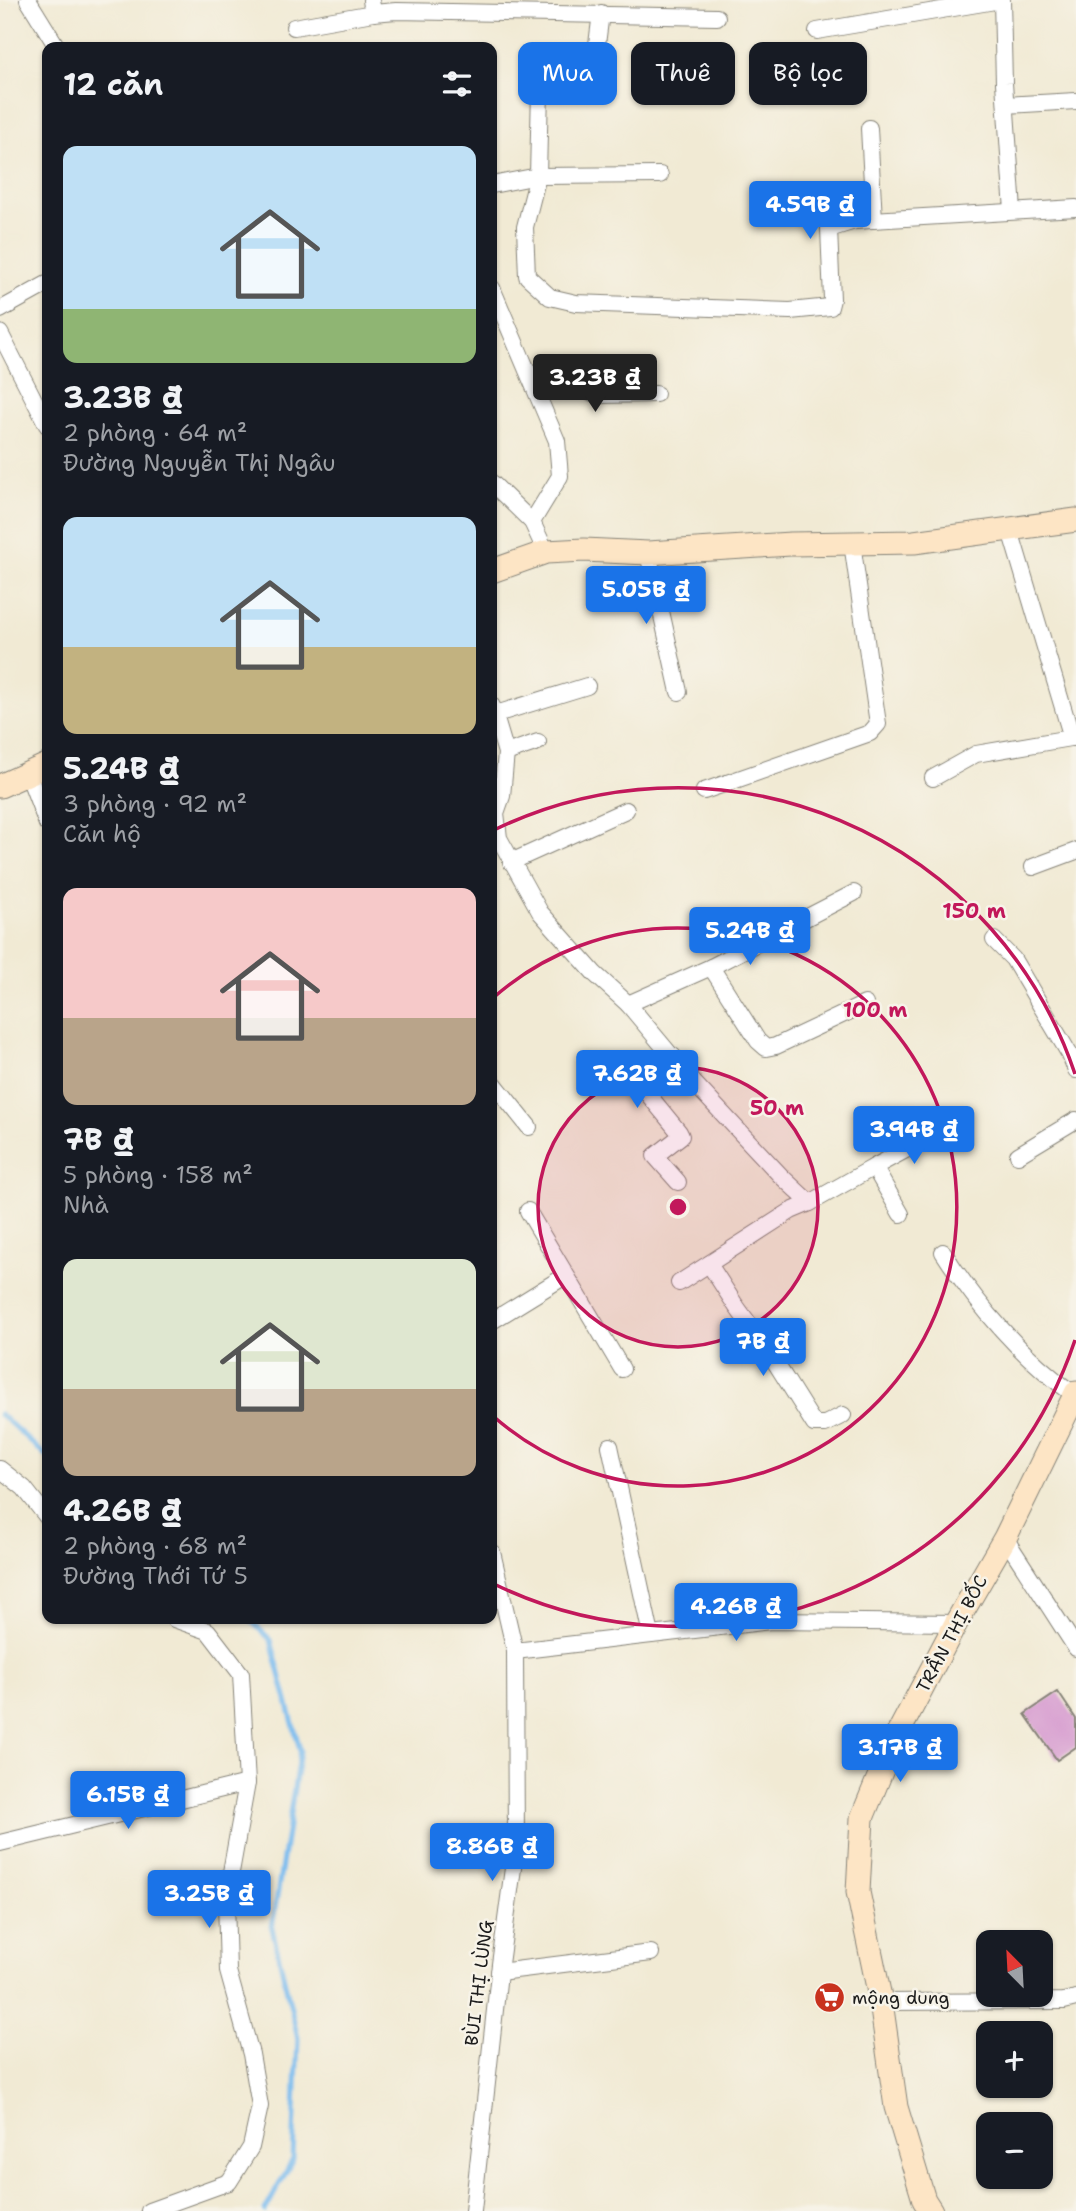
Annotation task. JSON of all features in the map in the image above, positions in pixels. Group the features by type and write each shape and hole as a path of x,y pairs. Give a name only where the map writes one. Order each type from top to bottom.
{"street":[{"path":"28,0 54,42"},
{"path":"817,32 1001,0 1013,211"},
{"path":"294,27 372,6 396,11 717,17"},
{"path":"601,13 595,60 567,78 540,89 538,176 525,228 527,276 550,297 576,303 790,311 830,307 832,274 829,229 855,221 1076,208"},
{"path":"1006,105 1076,101"},
{"path":"869,128 874,220"},
{"path":"497,184 538,176 660,175"},
{"path":"0,310 42,287"},
{"path":"497,300 557,441 560,476 532,522"},
{"path":"0,332 42,415"},
{"path":"534,385 563,377 597,396 656,394"},
{"path":"497,488 532,522 546,552"},
{"path":"497,569 546,552 648,552 791,544 914,542 1076,520"},
{"path":"933,778 976,754 1074,738 1010,530"},
{"path":"704,791 870,733 878,724 852,543"},
{"path":"648,552 679,692"},
{"path":"497,709 587,686"},
{"path":"497,721 506,753 502,796 497,810"},
{"path":"506,753 538,742"},
{"path":"0,786 37,769 42,796"},
{"path":"511,862 626,810"},
{"path":"497,821 499,838 540,912 595,974 628,1004 694,1083 780,1176 810,1203"},
{"path":"1033,867 1076,851"},
{"path":"628,1004 710,967 853,893"},
{"path":"994,940 1013,958 1070,1055 1076,1070"},
{"path":"710,967 758,1041 766,1048 776,1046 865,1004"},
{"path":"673,1056 637,1068 636,1074 638,1082 681,1136 655,1156 678,1182"},
{"path":"497,1087 530,1127"},
{"path":"1017,1155 1076,1120"},
{"path":"679,1283 791,1211 937,1133"},
{"path":"874,1167 901,1214"},
{"path":"528,1211 622,1369"},
{"path":"943,1252 999,1325 1048,1376 1076,1394"},
{"path":"709,1264 814,1424 825,1424 843,1415"},
{"path":"497,1318 565,1276"},
{"name":"TRẦN THỊ BỐC","path":"931,2211 924,2200 896,2107 881,2001 858,1892 862,1818 893,1743 956,1623 1005,1538 1076,1394"},
{"path":"610,1446 651,1635"},
{"path":"0,1469 24,1488 42,1511"},
{"path":"1005,1538 1076,1648"},
{"name":"BÙI THỊ LÙNG","path":"473,2211 499,1972 516,1846 515,1651 497,1574"},
{"path":"515,1651 771,1621 956,1623"},
{"path":"149,2211 229,2182 251,2147 260,2106 251,2054 228,1971 226,1900 247,1783 241,1674 208,1631 188,1624"},
{"path":"0,1843 247,1783"},
{"path":"499,1972 651,1953"},
{"path":"881,2001 1064,2001 1076,1998"}],"building":[{"path":"1058,1692 1076,1719 1076,1747 1057,1760 1025,1714"}],"waterway":[{"path":"0,1414 42,1452"},
{"path":"254,1624 271,1640 300,1750 272,1928 298,2038 293,2159 265,2211"}],"place":[{"name":"mộng dung","path":"829,1998"}]}
